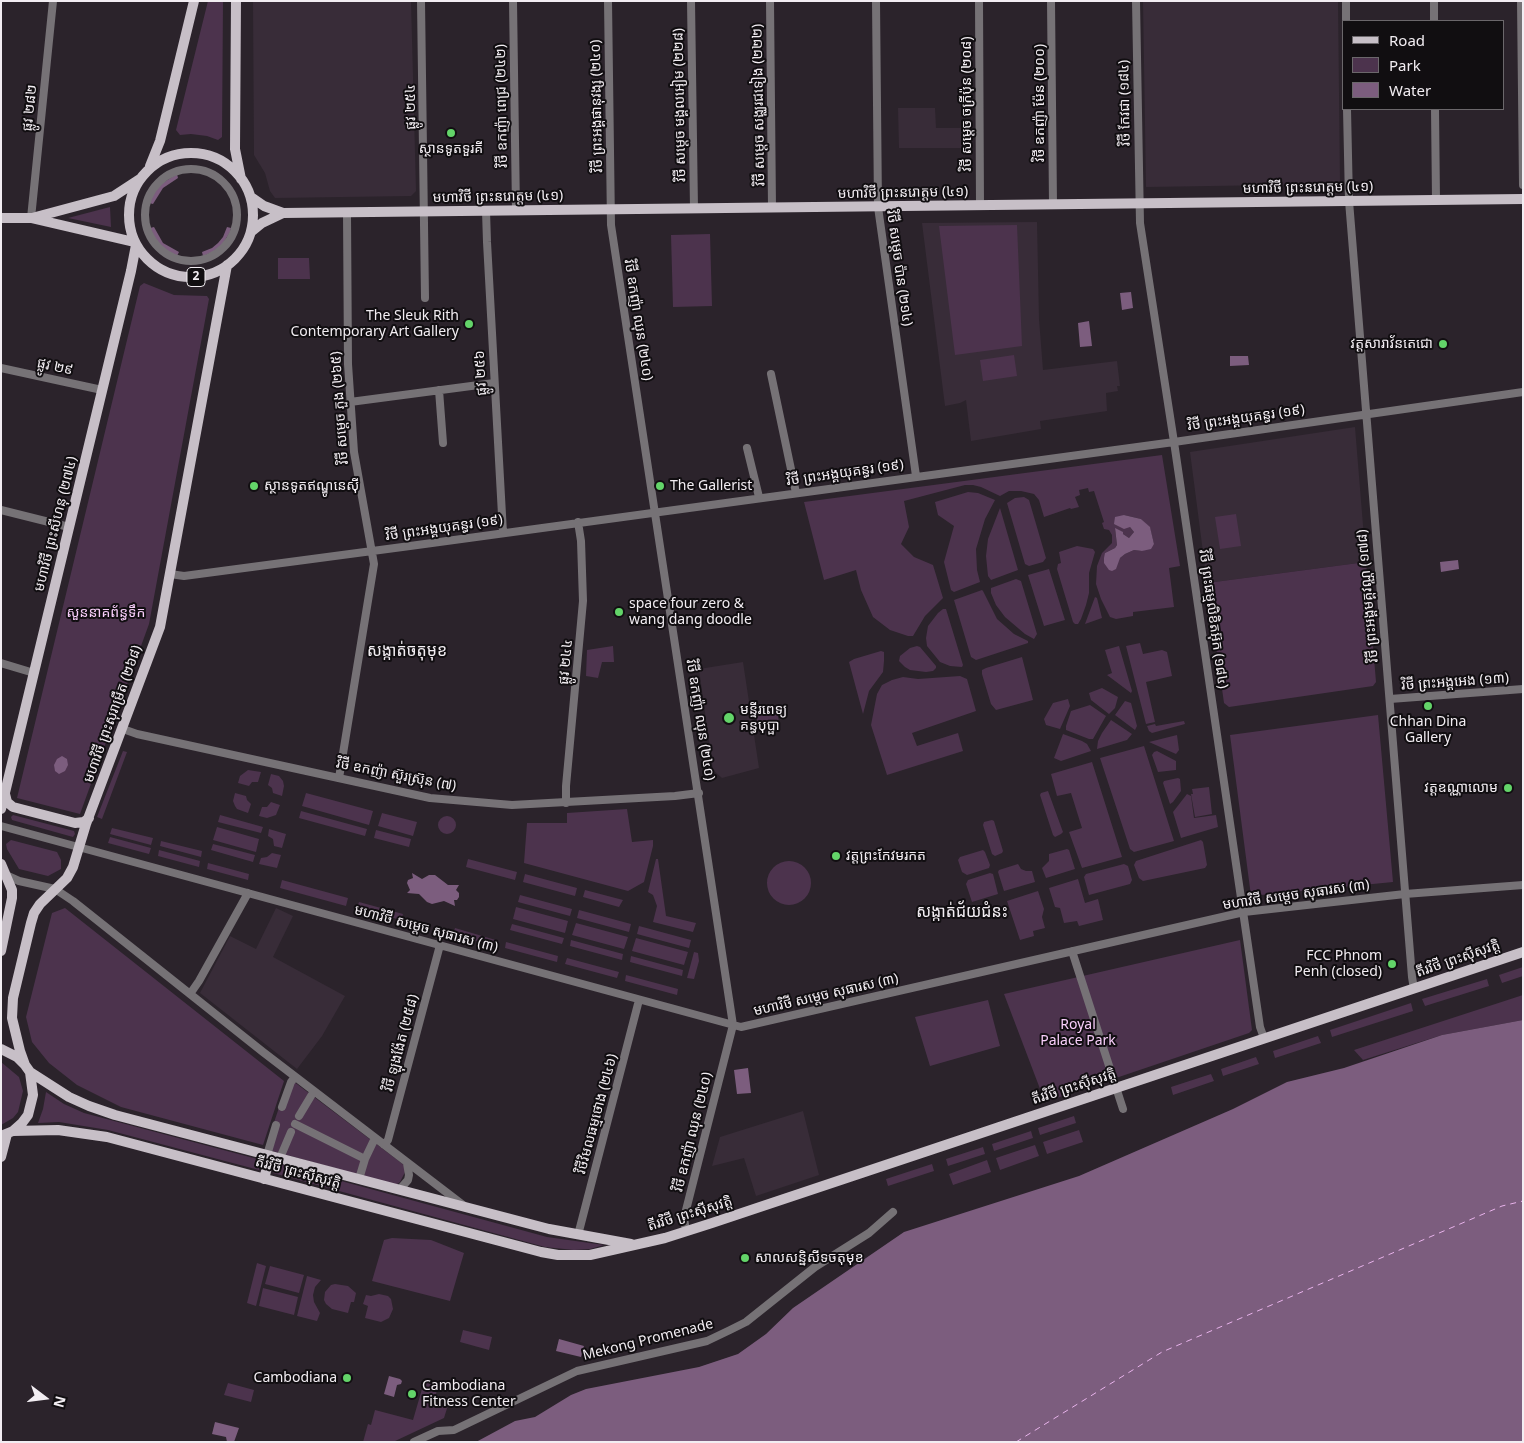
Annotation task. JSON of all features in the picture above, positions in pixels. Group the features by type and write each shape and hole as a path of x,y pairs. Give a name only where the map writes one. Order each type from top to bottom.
{"main road":[{"path":"150,166 160,141 194,1"},
{"path":"236,1 235,149 241,179"},
{"name":"2","path":"200,154 215,158 228,166 241,179 251,198 253,210 251,232 242,250 228,265 213,273 197,277 169,274 159,269 142,254 135,244 129,218 130,202 140,179 150,166 170,157 200,154"},
{"name":"2","path":"31,218 114,196 140,179"},
{"name":"មហាវិថី ព្រះនរោត្តម (៤១)","path":"251,198 283,214"},
{"name":"មហាវិថី ព្រះនរោត្តម (៤១)","path":"251,232 262,223 283,214 1523,199"},
{"name":"2","path":"1,218 31,218 135,244"},
{"name":"មហាវិថី ព្រះសីហនុ (២៧៤)","path":"1,809 102,390 135,244"},
{"name":"មហាវិថី ព្រះសុរាម្រឹត (២៦៨)","path":"7,1133 28,1115 32,1104 33,1095 28,1069 20,1051 12,1018 13,998 34,913 40,904 70,873 160,627 221,292 228,265"},
{"path":"5,794 7,802 13,807 75,823 84,822 89,818"},
{"path":"1,864 8,876 12,890 1,951"},
{"name":"តីរវិថី ព្រះស៊ីសុវត្តិ","path":"7,1133 58,1130 98,1136 553,1254 574,1256 603,1252 686,1231 1523,952"},
{"name":"តីរវិថី ព្រះស៊ីសុវត្តិ","path":"1,1049 17,1057 28,1069 69,1097 89,1106 549,1229 632,1244"},
{"path":"1,1157 7,1133"},
{"path":"264,1179 272,1156"},
{"path":"603,1252 609,1248 609,1244 604,1238"}],"street":[{"name":"ផ្លូវ ២៨២","path":"31,218 53,1"},
{"name":"ផ្លូវ ២៥៤","path":"421,1 425,298"},
{"name":"វិថី ឧកញ៉ា ពេជ្រ (២៤២)","path":"513,1 516,211"},
{"name":"វិថី ព្រះអង្គផានុវង្ស (២៤០)","path":"608,1 611,210"},
{"name":"វិថី សម្តេច មង្គលអៀម (២២៨)","path":"690,1 694,209"},
{"name":"វិថី សម្តេច សង្ឈរជទៀង (២២២)","path":"770,1 772,208"},
{"name":"វិថី សម្តេច ប៉ាន (២១៤)","path":"876,1 878,207 916,476"},
{"name":"វិថី សម្តេច ចក្រីប៉ុន (២០៨)","path":"979,1 980,206"},
{"name":"វិថី ឧកញ៉ា ម៉ែន (២០០)","path":"1051,1 1053,205"},
{"name":"វិថី កែវជា (១៨៤)","path":"1136,1 1139,204"},
{"path":"1346,1 1346,20"},
{"path":"1434,1 1434,20"},
{"path":"1521,1 1523,184"},
{"name":"វិថី ព្រះអង្គមគ្គវណ្ណ (១៧៨)","path":"1348,110 1348,201 1414,989"},
{"path":"1435,110 1436,200"},
{"path":"194,169 205,171 224,183 231,192 237,210 236,224 227,244 219,252 209,258 190,262 166,255 157,248 146,228 144,216 149,196 163,178 172,172 194,169"},
{"name":"វិថី ព្រះធម្មលិខិតអ៊ុក (១៨៤)","path":"1139,204 1140,223 1260,1027 1264,1038"},
{"name":"វិថី ឧកញ៉ា ឈុន (២៤០)","path":"611,210 611,225 733,1025 684,1218 686,1231"},
{"name":"ផ្លូវ ២៥៦","path":"486,211 502,533"},
{"name":"វិថី សម្តេច ភួង (២៦៥)","path":"339,778 374,564 354,452 350,402 347,213"},
{"name":"ផ្លូវ ២៩","path":"1,368 102,390"},
{"path":"771,374 796,493"},
{"path":"350,402 494,383"},
{"path":"439,390 443,443"},
{"name":"វិថី ព្រះអង្គយុគន្ធរ (១៩)","path":"170,574 184,576 1174,442 1523,392"},
{"path":"747,448 759,497"},
{"path":"1,510 69,528"},
{"name":"ផ្លូវ ២៤៤","path":"566,803 583,601 581,541 578,522"},
{"path":"1,664 34,673"},
{"name":"វិថី ព្រះអង្គអេង (១៣)","path":"1390,699 1523,690"},
{"name":"វិថី ឧកញ៉ា ស៊ួរស៊្រុន (៧)","path":"123,729 137,734 430,798 512,804 566,803 686,796 698,793"},
{"name":"មហាវិថី សម្តេច សុធារស (៣)","path":"1,826 741,1027 1244,912 1405,894 1523,884"},
{"name":"តីរវិថី ព្រះស៊ីសុវត្តិ","path":"8,876 19,881 55,889 73,901 295,1077 467,1208"},
{"path":"190,994 248,894"},
{"name":"វិថី ឡុងង៉ែត (២៥៨)","path":"384,1145 388,1140 440,945"},
{"path":"1072,952 1124,1109"},
{"name":"វិថីវិមលធម្មថោង (២៤៦)","path":"578,1235 640,1000"},
{"path":"282,1107 291,1082 295,1077"},
{"path":"299,1116 314,1091"},
{"path":"295,1124 365,1159"},
{"path":"272,1156 276,1125"},
{"path":"272,1156 291,1132"},
{"path":"359,1179 365,1159 375,1138"},
{"path":"397,1189 401,1188 408,1180 409,1174 406,1163"},
{"name":"Mekong Promenade","path":"414,1442 438,1431 454,1430 577,1371 707,1341 730,1330 746,1322 815,1267 869,1233 893,1212"}],"shaded area":[{"path":"253,1 411,1 416,191 411,196 275,198 270,191 265,173 254,155"},
{"path":"1143,1 1338,1 1340,184 1146,187"},
{"path":"898,108 935,108 936,128 970,128 970,148 899,148"},
{"path":"1037,222 1039,319 1043,370 1117,361 1120,386 1117,386 1118,391 1106,393 1107,411 1040,421 1041,429 971,441 966,400 945,406 922,223"},
{"path":"1355,427 1366,562 1207,583 1190,452"},
{"name":"មន្ទីរពេទ្យ គន្ធបុប្ផា","path":"743,662 759,768 722,778 713,770 699,669"},
{"path":"276,908 293,916 273,957 345,996 322,1036 297,1069 200,993 230,936 256,949"},
{"path":"803,1111 819,1175 756,1196 744,1158 712,1166 720,1137"}],"green space":[{"path":"208,1 223,1 222,137 218,140 207,136 180,135 176,130"},
{"path":"110,207 111,227 68,218"},
{"path":"1017,225 1022,346 955,355 939,226"},
{"path":"710,234 712,306 673,307 671,235"},
{"path":"278,258 309,258 310,279 278,279"},
{"name":"សួននាគព័ន្ធទឹក","path":"144,283 174,295 207,296 209,299 149,624 80,814 17,798 140,286"},
{"path":"1014,355 1017,376 983,381 980,360"},
{"path":"1162,455 1180,566 1169,568 1174,607 1133,612 1133,616 1116,619 1110,617 1096,584 1097,566 1102,553 1112,543 1112,535 1109,530 1104,529 1102,523 1104,522 1094,491 1089,492 1088,488 1079,490 1080,495 1075,497 1079,507 1070,508 1044,517 1039,500 1034,494 1009,491 1000,496 981,487 965,485 904,501 909,527 901,544 914,557 933,565 943,598 925,616 913,636 908,636 890,630 873,617 861,590 856,570 824,580 804,502","holes":["1124,515 1141,519 1150,528 1154,544 1142,551 1134,550 1120,558 1105,553 1117,545 1115,529 1129,538 1134,532 1130,527 1125,527"]},
{"path":"968,492 978,493 995,500 985,519 976,549 977,570 980,582 954,592 951,590 944,562 954,526 938,515 935,502"},
{"path":"1024,497 1029,500 1046,558 1043,562 1029,566 1025,564 1007,503 1015,498"},
{"path":"1000,508 1018,570 991,580 988,576 986,556 988,539"},
{"path":"1236,514 1241,546 1220,549 1215,517"},
{"path":"1077,546 1093,549 1095,552 1089,573 1089,593 1086,605 1081,619 1078,624 1075,624 1057,569 1058,564 1061,563 1059,552"},
{"path":"1366,562 1376,682 1373,686 1229,707 1224,703 1207,583"},
{"path":"1049,569 1065,620 1044,626 1028,575"},
{"path":"1016,579 1021,581 1037,634 1034,639 1005,617 996,605 991,593 991,588"},
{"path":"982,590 997,619 1014,634 1028,641 1028,643 976,660 971,657 954,600"},
{"path":"1095,597 1097,598 1102,618 1085,624"},
{"path":"943,609 946,609 962,667 950,666 940,662 927,646 928,626"},
{"path":"1140,643 1143,654 1162,650 1167,652 1172,676 1146,682 1155,722 1146,724 1126,646"},
{"path":"613,646 614,662 602,662 598,678 586,676 587,650"},
{"path":"917,646 936,666 933,671 910,670 899,661 900,656 910,648"},
{"path":"1119,646 1131,693 1107,675 1112,673 1105,650"},
{"path":"881,651 884,652 883,672 869,691 863,714 849,662"},
{"path":"1022,657 1033,700 996,710 991,704 982,670"},
{"path":"960,676 967,679 976,711 912,733 917,746 958,733 963,751 887,775 871,725 877,694 882,685 903,677 918,679"},
{"path":"1102,688 1118,697 1115,708 1109,714 1091,700 1089,693"},
{"path":"1068,699 1070,706 1060,729 1046,725 1044,719 1053,703"},
{"path":"1125,701 1131,703 1137,726 1135,730 1115,715"},
{"path":"1090,705 1106,716 1093,739 1066,730 1071,711"},
{"path":"777,711 779,722 758,726 756,715"},
{"path":"1378,715 1393,882 1251,896 1230,735"},
{"path":"1111,720 1132,734 1127,740 1097,749 1098,741"},
{"path":"1184,721 1185,724 1152,733 1147,726 1155,724 1156,726"},
{"path":"1063,734 1087,744 1091,751 1061,761 1054,758"},
{"path":"1177,735 1179,750 1176,754 1149,742"},
{"path":"1144,746 1174,841 1134,852 1130,849 1100,758"},
{"path":"123,751 127,752 102,819 97,817"},
{"path":"1157,751 1176,761 1176,770 1158,772 1152,755"},
{"path":"1092,762 1122,857 1082,868 1069,832 1082,828 1071,793 1057,796 1051,774"},
{"path":"248,770 261,772 258,782 252,782 249,786 238,783 240,776"},
{"path":"271,774 279,776 283,781 282,796 273,793 272,788 268,785"},
{"path":"1180,779 1181,791 1170,804 1163,783 1164,781"},
{"path":"1209,787 1212,814 1195,817 1191,794 1193,794 1192,789"},
{"path":"1048,791 1063,832 1055,837 1040,795"},
{"path":"235,793 246,796 251,804 248,813 237,809 235,806 233,801"},
{"path":"306,793 373,811 369,825 302,806"},
{"path":"1187,794 1191,796 1194,818 1216,815 1218,827 1181,838 1173,812"},
{"path":"271,802 280,805 276,815 267,818 259,816 262,807 267,807"},
{"path":"627,809 632,842 653,840 644,882 628,891 524,863 527,823 567,823 567,813"},
{"path":"301,811 367,829 365,836 299,818"},
{"path":"382,813 417,822 413,836 378,826"},
{"path":"13,815 74,831 75,834 73,837 12,820 11,817"},
{"path":"220,815 263,827 261,833 218,822"},
{"path":"447,816 453,819 456,825 453,831 447,834 441,831 438,825 441,819"},
{"path":"994,821 1003,851 995,856 992,854 983,825 984,822"},
{"path":"217,827 259,839 256,852 213,840"},
{"path":"112,828 153,838 151,845 110,834"},
{"path":"269,829 286,834 282,848 274,846 273,839 268,836"},
{"path":"376,830 411,839 409,847 374,838"},
{"path":"110,837 151,848 149,854 108,843"},
{"path":"11,840 57,852 61,860 61,869 48,876 19,869 7,849 6,844"},
{"path":"1201,840 1207,865 1205,868 1143,881 1139,878 1134,865 1136,861"},
{"path":"161,841 202,851 201,857 160,846"},
{"path":"213,844 255,855 253,862 211,850"},
{"path":"1067,849 1075,869 1046,878 1042,868 1049,861 1049,854"},
{"path":"159,850 200,861 199,867 158,856"},
{"path":"983,850 990,865 989,868 967,875 962,872 958,860 960,857"},
{"path":"272,853 281,855 277,868 259,864 261,858 267,857"},
{"path":"468,859 517,872 515,880 466,867"},
{"path":"656,859 658,859 666,916 696,923 693,932 653,922 657,906 653,895 648,892"},
{"path":"789,861 801,865 807,871 811,883 807,895 801,901 789,905 777,901 771,895 767,883 771,871 777,865"},
{"path":"208,863 249,874 248,880 207,869"},
{"path":"1018,864 1021,869 1032,871 1035,882 1004,891 999,870"},
{"path":"1124,864 1128,866 1132,880 1130,884 1089,895 1084,877 1086,874"},
{"path":"990,873 993,874 998,894 972,902 966,884 968,880"},
{"path":"525,874 577,888 575,896 523,882"},
{"path":"1078,879 1085,903 1098,899 1103,920 1079,926 1077,921 1064,923 1060,908 1055,907 1049,888"},
{"path":"282,880 348,898 346,906 280,888"},
{"path":"585,890 623,900 619,907 583,897"},
{"path":"1038,891 1044,909 1042,917 1045,928 1033,931 1034,936 1020,940 1007,901"},
{"path":"520,895 572,909 570,916 518,902"},
{"path":"359,902 403,914 401,920 357,908"},
{"path":"516,907 568,921 565,933 513,919"},
{"path":"65,908 284,1081 263,1145 121,1107 77,1085 49,1063 32,1042 26,1017 52,913"},
{"path":"579,910 631,924 629,932 577,918"},
{"path":"576,923 628,937 624,949 572,935"},
{"path":"512,924 564,938 562,944 510,930"},
{"path":"639,926 691,940 689,948 637,934"},
{"path":"455,928 499,941 498,946 453,935"},
{"path":"636,938 688,952 684,965 632,951"},
{"path":"571,940 623,954 622,960 570,946"},
{"name":"Royal Palace Park","path":"1240,940 1252,1030 1249,1033 1045,1102 1004,994"},
{"path":"506,942 558,956 557,962 505,948"},
{"path":"694,952 698,953 699,961 694,979 687,978"},
{"path":"631,956 683,970 682,976 630,962"},
{"path":"567,958 619,972 617,978 565,964"},
{"path":"1523,967 1523,976 1502,983 1499,975"},
{"path":"626,975 678,989 677,995 625,981"},
{"path":"1487,979 1489,986 1425,1006 1422,999"},
{"path":"1523,995 1523,1020 1442,1035 1363,1060 1354,1050"},
{"path":"988,1000 1000,1046 930,1066 915,1017"},
{"path":"1411,1003 1413,1011 1332,1037 1330,1030"},
{"path":"1318,1036 1321,1043 1275,1058 1273,1051"},
{"path":"1256,1057 1259,1064 1223,1076 1221,1069"},
{"path":"1,1062 19,1077 23,1091 18,1112 13,1118 1,1125"},
{"path":"1211,1074 1214,1081 1173,1095 1171,1087"},
{"path":"289,1078 404,1165 406,1170 400,1182 396,1185 265,1149"},
{"path":"46,1092 64,1104 84,1113 261,1160 259,1170 108,1130 59,1122 38,1123"},
{"path":"1074,1116 1076,1123 1040,1135 1038,1128"},
{"path":"1079,1130 1083,1142 1047,1154 1043,1142"},
{"path":"1031,1131 1033,1138 994,1151 992,1144"},
{"path":"1035,1145 1039,1156 1000,1170 996,1158"},
{"path":"983,1147 985,1154 948,1166 946,1159"},
{"path":"987,1160 991,1172 953,1185 949,1174"},
{"path":"275,1163 547,1237 604,1245 590,1249 574,1250 545,1247 273,1173"},
{"path":"932,1164 934,1171 888,1186 886,1179"},
{"path":"392,1238 431,1240 464,1253 450,1301 372,1281 384,1240"},
{"path":"257,1263 266,1266 256,1306 247,1303"},
{"path":"270,1266 304,1275 299,1293 265,1284"},
{"path":"307,1276 321,1280 315,1287 313,1295 314,1302 320,1313 317,1321 297,1316"},
{"path":"331,1285 348,1286 356,1293 348,1313 332,1309 324,1300 325,1292"},
{"path":"263,1288 298,1297 294,1315 259,1306"},
{"path":"379,1294 388,1296 391,1299 393,1309 389,1318 381,1322 365,1318 368,1306 363,1304 366,1295"},
{"path":"463,1330 492,1337 489,1350 460,1342"},
{"path":"424,1382 438,1386 436,1394 439,1399 449,1402 444,1418 393,1442 363,1442 368,1424 371,1425 375,1410 413,1420"},
{"path":"228,1383 254,1390 251,1402 224,1395"}],"water":[{"path":"177,174 178,178 163,188 153,204 149,203 155,190"},
{"path":"154,227 163,243 179,252 177,256 165,250 156,241 150,228"},
{"path":"227,227 231,228 230,232 222,245 213,252 203,256 202,252 218,243"},
{"path":"1131,292 1133,308 1122,310 1120,293"},
{"path":"1089,321 1092,346 1080,347 1078,323"},
{"path":"1230,356 1248,356 1249,365 1230,366"},
{"path":"1124,515 1141,519 1150,527 1154,544 1151,549 1134,550 1125,554 1120,558 1116,569 1112,571 1104,563 1104,558 1105,553 1117,545 1115,528 1129,538 1134,532 1130,527 1124,529 1114,524 1115,517"},
{"path":"1458,560 1459,569 1441,572 1440,562"},
{"path":"62,756 67,759 68,765 65,771 59,774 55,771 54,765 57,759"},
{"path":"412,873 422,879 429,875 435,875 448,885 459,885 456,890 459,893 459,897 457,900 454,900 455,906 444,901 432,904 419,894 407,893 410,890 407,883 408,880 413,878"},
{"path":"1523,1020 1523,1442 476,1442 515,1421 535,1417 571,1395 586,1389 699,1367 738,1354 766,1334 793,1308 904,1232 1079,1176 1233,1109 1287,1082 1344,1068 1442,1035"},
{"path":"748,1068 751,1093 737,1094 734,1070"},
{"path":"559,1339 584,1346 581,1357 556,1351"},
{"path":"389,1376 402,1381 401,1384 397,1385 394,1397 384,1394"},
{"path":"215,1422 239,1428 234,1442 227,1442 226,1437 212,1434"}],"ferry route":[{"path":"1016,1442 1162,1352 1502,1206 1523,1201"}],"place":[{"name":"ស្ថានទូតទួរគី","path":"451,133"},
{"name":"The Sleuk Rith Contemporary Art Gallery","path":"469,324"},
{"name":"វត្តសារាវ័នតេជោ","path":"1443,344"},
{"name":"ស្ថានទូតឥណ្ឌូនេស៊ី","path":"254,486"},
{"name":"The Gallerist","path":"660,486"},
{"name":"space four zero & wang dang doodle","path":"619,612"},
{"name":"Chhan Dina Gallery","path":"1428,706"},
{"name":"មន្ទីរពេទ្យ គន្ធបុប្ផា","path":"729,718"},
{"name":"វត្តឧណ្ណាលោម","path":"1508,788"},
{"name":"វត្តព្រះកែវមរកត","path":"836,856"},
{"name":"FCC Phnom Penh (closed)","path":"1392,964"},
{"name":"សាលសន្និសីទចតុមុខ","path":"745,1258"},
{"name":"Cambodiana","path":"347,1378"},
{"name":"Cambodiana Fitness Center","path":"412,1394"}],"district":[{"name":"សង្កាត់ចតុមុខ","path":"407,651"},
{"name":"សង្កាត់ជ័យជំនះ","path":"962,912"}]}
